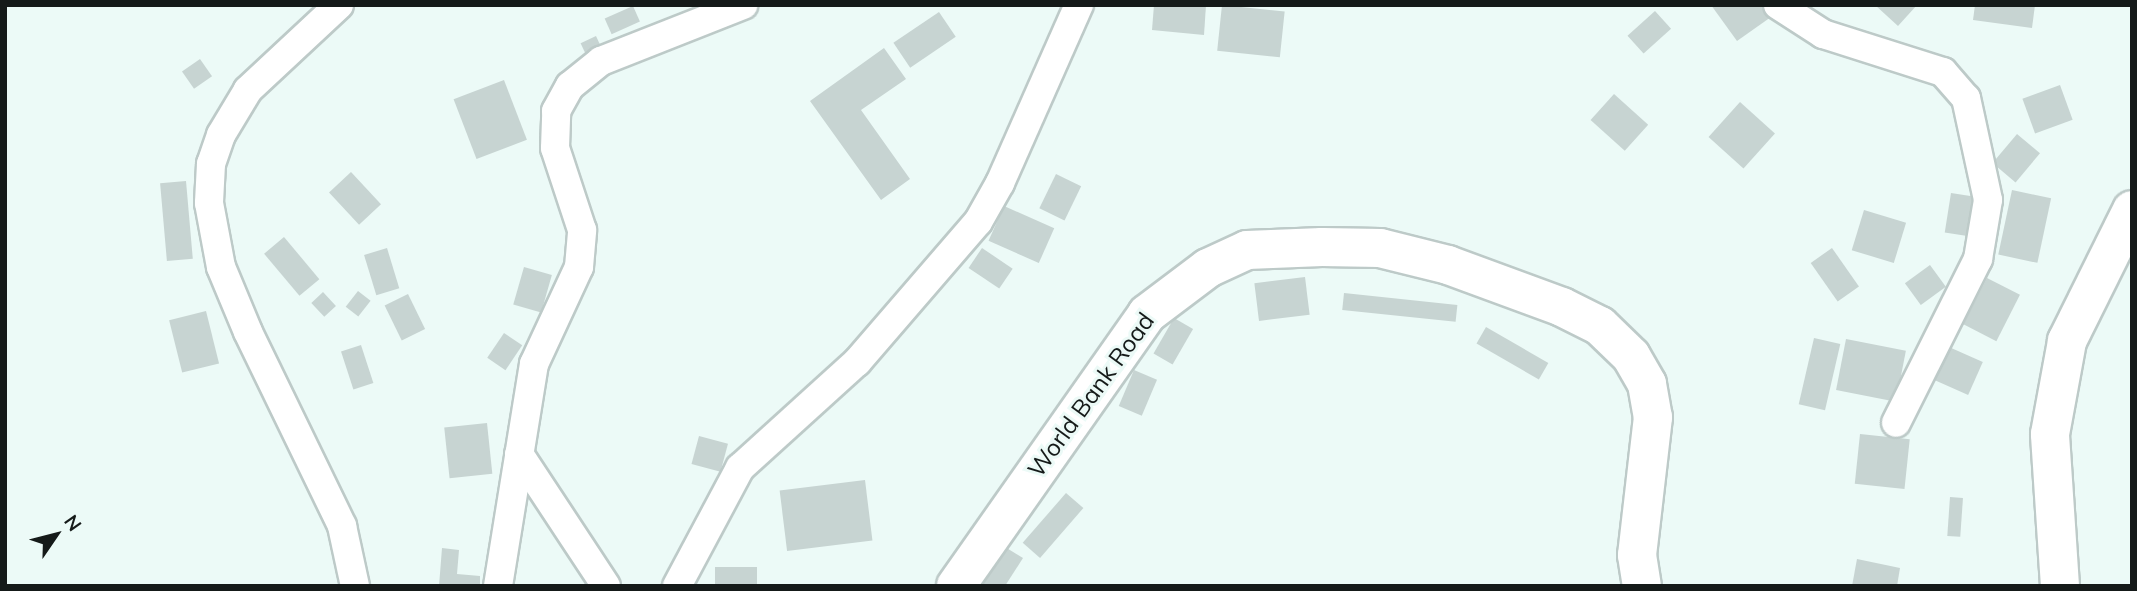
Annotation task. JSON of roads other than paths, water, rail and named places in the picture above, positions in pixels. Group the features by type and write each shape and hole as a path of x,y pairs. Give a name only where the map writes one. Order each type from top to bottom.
{"main road":[{"path":"2060,586 2050,434 2067,341 2132,210"},
{"name":"World Bank Road","path":"956,586 1147,314 1208,268 1247,250 1322,247 1380,248 1448,265 1562,307 1600,326 1631,356 1647,384 1653,417 1637,555 1642,586"}],"street":[{"path":"339,5 248,90 221,135 211,164 209,204 221,267 342,526 355,586"},
{"path":"498,586 534,364 579,267 582,230 555,148 556,111 570,86 601,61 743,5"},
{"path":"677,586 740,468 857,362 978,222 1000,183 1079,5"},
{"path":"1778,5 1823,34 1942,72 1966,98 1988,200 1978,259 1896,424"},
{"path":"519,454 606,586"}]}
